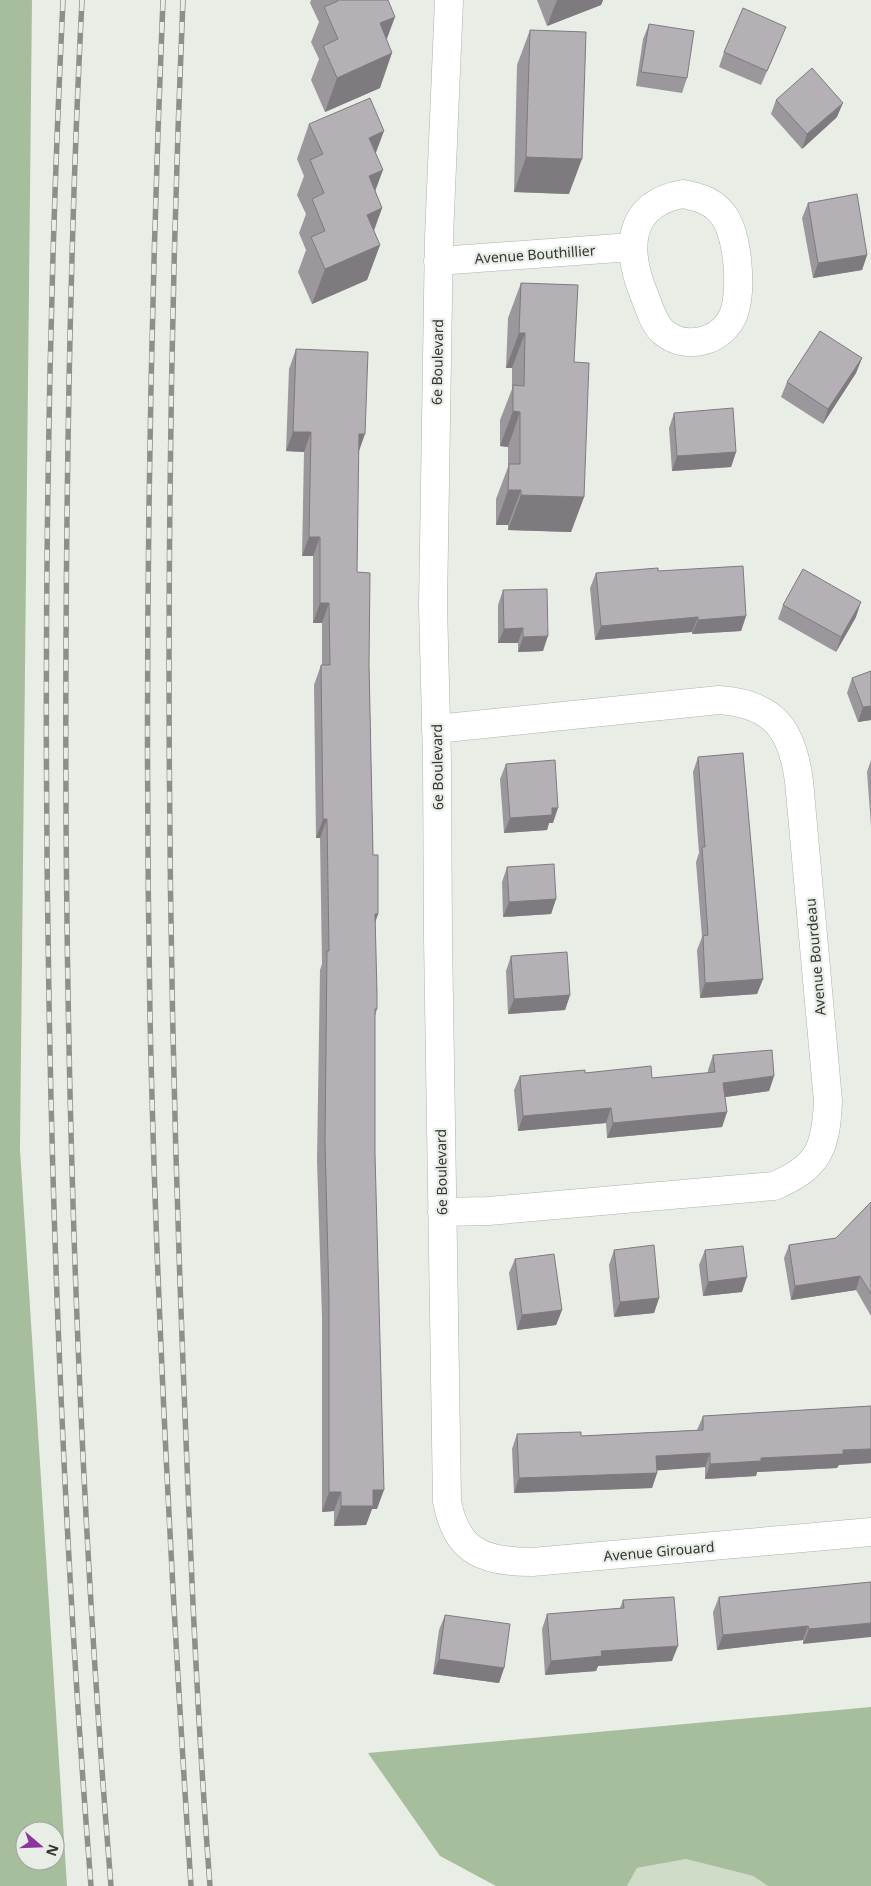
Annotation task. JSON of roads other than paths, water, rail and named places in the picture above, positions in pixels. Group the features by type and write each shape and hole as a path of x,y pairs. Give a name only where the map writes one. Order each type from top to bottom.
{"street":[{"name":"6e Boulevard","path":"449,0 438,261 433,606 447,1501 450,1517 457,1533"},
{"path":"683,194 704,199 721,212 731,230 739,279 738,302 731,321 718,335 700,343 678,340 662,330 650,311 638,281 632,247 639,219 651,206 666,197 683,194"},
{"name":"Avenue Bouthillier","path":"438,261 632,247"},
{"name":"Avenue Bourdeau","path":"436,729 718,700 739,702 758,708 775,720 788,735 796,753 800,781 828,1101 827,1125 822,1146 809,1166 795,1177 774,1186 517,1209 442,1212"},
{"name":"Avenue Girouard","path":"457,1533 468,1546 493,1559 532,1562 871,1532"}],"railway":[{"path":"63,0 52,294 49,441 46,735 49,1029 63,1443 72,1620 91,1886"},
{"path":"82,0 72,242 69,403 66,645 67,955 70,1111 81,1421 89,1576 111,1886"},
{"path":"163,0 151,380 148,888 156,1233 177,1668 191,1886"},
{"path":"183,0 172,334 170,501 169,668 172,1003 176,1170 190,1543 210,1886"}]}
